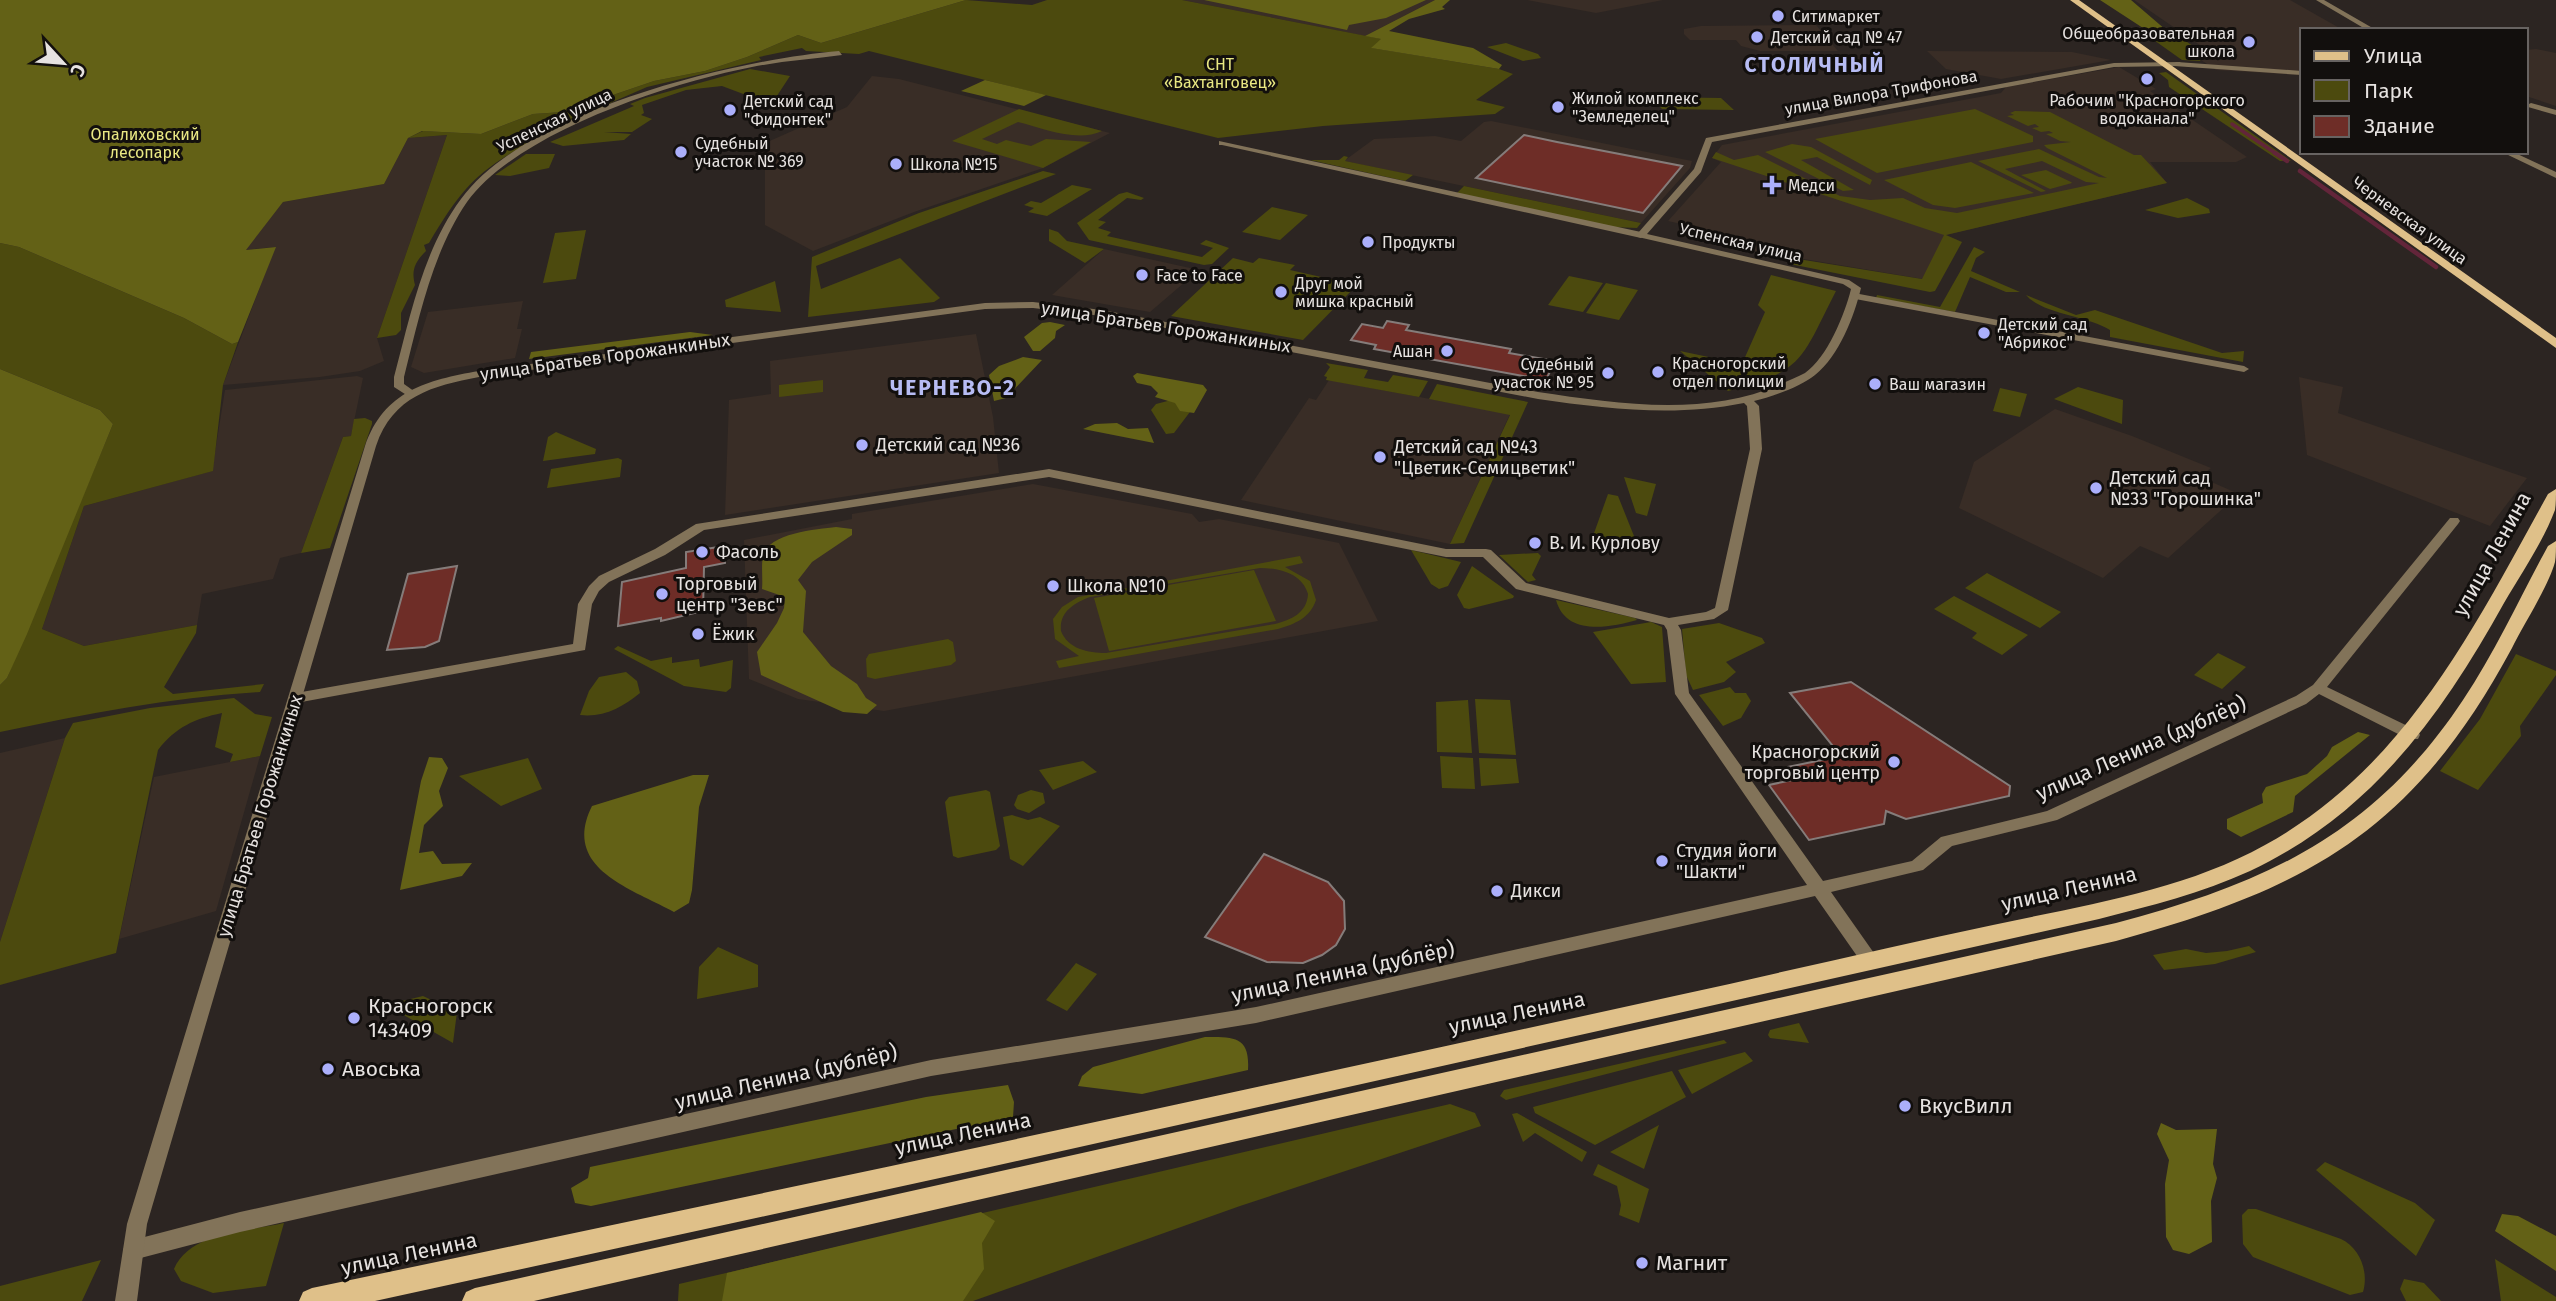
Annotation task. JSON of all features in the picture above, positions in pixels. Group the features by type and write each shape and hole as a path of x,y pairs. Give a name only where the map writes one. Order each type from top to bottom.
{"main road":[{"name":"Черневская улица","path":"2074,0 2556,344"},
{"name":"Черневская улица","path":"2085,0 2300,152"},
{"name":"Черневская улица","path":"2303,154 2556,333"},
{"name":"улица Ленина","path":"312,1301 2098,910 2171,891 2228,871 2273,850 2322,818 2370,781 2413,735 2447,688 2556,495"},
{"path":"475,1301 2192,913 2250,892 2297,870 2339,843 2417,775 2459,722 2556,546"}],"street":[{"path":"2319,0 2369,28"},
{"name":"Успенская улица","path":"412,394 398,385 399,377 428,277 453,219 473,189 493,169 570,126 655,91 785,57 839,53"},
{"name":"улица Вилора Трифонова","path":"1641,235 1698,170 1707,143 1715,137 2114,65 2176,64 2300,73"},
{"path":"2528,104 2556,113"},
{"name":"Успенская улица","path":"1222,143 1846,282 1856,288 1854,296 2087,337 2244,369"},
{"path":"2510,154 2556,175"},
{"name":"улица Братьев Горожанкиных","path":"126,1301 137,1224 379,426 392,410 412,394 449,381 516,369 942,311 1033,305 1113,315 1609,406 1688,406 1747,399 1795,383 1818,368 1827,355 1854,296"},
{"path":"296,698 580,647 585,604 604,579 660,552 700,527 1049,472 1446,553 1486,553 1521,586 1669,622 1709,616 1721,610 1756,449 1753,406 1747,399"},
{"name":"улица Ленина (дублёр)","path":"133,1250 240,1222 931,1068 1256,1015 1917,866 1947,841 2051,816 2301,700 2318,688 2454,521"},
{"path":"1669,622 1674,630 1679,691 1870,961"},
{"path":"2318,688 2413,735"}],"shaded area":[{"path":"1182,0 1435,0 1365,36"},
{"path":"1527,0 1663,0 1596,13"},
{"name":"Общеобразовательная школа","path":"2134,0 2290,0 2339,28 2300,28 2300,75 2216,70 2192,54 2213,54"},
{"name":"Детский сад № 47","path":"1816,25 1838,51 1760,51 1741,46 1736,40 1690,40 1684,34 1684,29 1701,26"},
{"path":"2528,50 2556,53 2556,106 2528,97"},
{"path":"1927,51 2072,52 2111,60 2001,79 1946,69"},
{"path":"2119,67 2156,89 2150,91 2247,157 2236,162 2150,162 2167,183 1945,235 1923,279 1725,246 1703,236 1705,233 1697,231 1699,228 1668,221 1721,162 1712,158 1722,145 2001,93 2006,87"},
{"name":"Школа №15","path":"872,76 899,79 1110,133 1043,168 914,212 813,251 765,225 765,143 847,107"},
{"path":"1491,121 1692,161 1690,168 1641,223 1344,161 1374,139 1435,136 1461,141 1484,122"},
{"path":"447,135 377,338 384,361 360,371 320,377 223,385 275,247 245,250 283,202 384,184 408,138"},
{"path":"1104,249 1199,270 1150,312 1052,295"},
{"path":"523,301 517,329 522,329 515,358 424,373 411,367 428,312"},
{"name":"Детский сад №36","path":"976,334 993,417 999,473 725,515 729,400 771,394 770,361"},
{"path":"357,376 363,378 351,436 343,437 301,553 280,558 273,579 202,594 197,625 84,646 42,629 84,506 212,471 225,390"},
{"path":"2299,377 2343,387 2338,413 2527,478 2490,526 2307,455"},
{"name":"Детский сад №43 \"Цветик-Семицветик\"","path":"1329,380 1510,414 1450,544 1241,500 1309,398 1316,400"},
{"name":"Детский сад №33 \"Горошинка\"","path":"2055,409 2211,468 2200,477 2239,494 2168,558 2140,546 2103,578 1959,508 1974,462"},
{"name":"Школа №10","path":"1033,484 1192,514 1199,522 1219,519 1339,543 1378,621 884,711 798,699 749,679 744,540 852,519 852,514"},
{"path":"65,738 0,942 0,753"},
{"path":"260,756 216,911 119,939 154,777"}],"green space":[{"name":"Опалиховский лесопарк","path":"0,0 966,0 821,43 798,35 747,57 705,71 654,81 563,112 533,114 481,134 422,131 408,138 384,184 283,202 246,250 276,247 238,342 232,344 184,318 19,247 0,243"},
{"name":"СНТ «Вахтанговец»","path":"966,0 1032,5 1047,0 1182,0 1382,39 1372,48 1499,69 1513,74 1476,100 1505,107 1495,114 1323,126 1218,138 869,51 859,54 806,51 802,48 759,57 761,60 647,87 523,141 529,143 495,164 470,184 450,209 429,243 424,245 426,251 414,271 415,285 401,313 401,330 396,335 377,338 447,135 408,138 423,131 481,134 533,114 563,112 654,81 705,71 747,57 798,35 821,43"},
{"path":"1204,0 1426,0 1386,18 1349,25 1347,30"},
{"path":"1435,0 1450,0 1442,7 1445,9 1409,19 1389,31 1473,48 1502,65 1499,69 1371,48 1381,39 1365,36"},
{"path":"2100,0 2131,0 2166,30 2143,28"},
{"path":"2177,35 2203,53 2193,55 2201,61 2182,60 2151,38"},
{"path":"1506,43 1538,54 1541,58 1523,61 1487,47"},
{"path":"750,69 790,76 769,108 763,106 767,103 722,86 686,90 642,105 644,113 641,115 652,119 632,132 604,132 631,134 624,140 563,146 550,142 634,106 630,104 645,98"},
{"path":"2166,72 2291,161 2280,161 2169,87 2168,80 2159,73"},
{"path":"985,80 1046,95 1024,106 961,91"},
{"path":"1651,97 1721,98 1734,110 1662,109"},
{"path":"1019,109 1102,131 1082,136 1071,135 1018,122 982,139 997,144 1006,140 1031,146 1046,139 1091,142 1043,168 952,141"},
{"path":"1975,109 2033,136 2033,142 1877,173 1815,139"},
{"path":"2050,112 2134,155 2141,155 2167,183 1946,235 1962,242 1935,291 1930,292 1790,264 1792,258 1922,279 1944,235 1712,158 1716,152 1734,160 1758,155 1840,196 1870,200 1903,198 1925,208 1957,213 2099,183 2086,182 2042,161 2005,169 2046,191 2041,192 1978,161 2039,149 2099,177 2107,178 2047,148 2044,145 2071,142 2060,141 2046,134 2053,133 2049,131 2041,132 2032,128 2039,127 2035,124 2028,126 2007,116 2014,115 2010,113"},
{"path":"1792,144 1811,147 1872,180 1870,185 1817,157 1801,160 1854,190 1843,191 1765,152"},
{"path":"526,154 555,154 549,168 510,176 495,175"},
{"path":"1344,156 1348,157 1345,161 1413,175 1405,181 1310,160 1339,160"},
{"path":"1971,162 2034,193 1955,208 1933,205 1884,180"},
{"path":"2046,170 2072,183 2050,189 2021,175"},
{"path":"1043,171 1056,174 816,266 821,289 900,258 940,298 934,302 808,317 812,257 919,213"},
{"path":"1072,185 1092,189 1047,216 1028,212 1034,208 1024,205 1031,201 1041,203"},
{"path":"1464,186 1641,223 1637,228 1612,227 1457,193"},
{"path":"1127,192 1144,198 1127,198 1098,220 1106,222 1098,228 1111,232 1107,236 1202,257 1213,248 1200,244 1206,240 1229,248 1212,264 1204,265 1089,240 1077,223 1119,194"},
{"path":"2187,198 2209,209 2210,213 2178,218 2145,210"},
{"path":"1272,207 1308,215 1280,240 1242,232"},
{"path":"1049,229 1058,232 1067,241 1104,249 1085,263 1049,241"},
{"path":"586,230 576,279 543,283 555,233"},
{"path":"0,243 19,247 184,318 232,344 238,342 223,385 213,471 84,506 42,629 84,646 197,625 196,633 164,687 173,694 264,684 260,692 162,702 0,732 0,685 7,678 113,424 100,410 0,369"},
{"path":"1974,247 1985,252 1976,258 1971,271 2020,292 2006,292 1970,277 1955,312 1876,298 1877,295 1940,307"},
{"path":"1233,258 1253,263 1259,258 1295,265 1290,270 1357,285 1303,340 1171,316"},
{"path":"1771,275 1836,291 1798,359 1772,376 1728,391 1680,351 1742,364 1765,312 1758,305"},
{"path":"1569,276 1603,283 1583,312 1548,305"},
{"path":"775,281 781,312 726,307 725,300"},
{"path":"1606,283 1638,290 1619,320 1586,313"},
{"path":"2026,295 2076,315 2095,310 2222,353 2244,351 2243,362 2110,337 2110,330 2101,325 2043,307"},
{"path":"1042,323 1065,325 1056,331 1055,338 1040,351 1033,351 1024,337"},
{"path":"690,332 713,335 529,359 531,352"},
{"path":"1023,357 1042,360 1006,398 994,401 989,375 999,366"},
{"path":"1326,363 1368,370 1364,378 1388,382 1393,375 1428,381 1419,397 1326,380 1327,377 1324,376 1330,367"},
{"path":"0,369 100,410 113,424 27,634 7,678 0,685"},
{"path":"1137,373 1203,385 1207,390 1194,413 1180,411 1175,403 1155,397 1158,393 1151,386 1137,383 1133,376"},
{"path":"823,380 823,392 779,397 779,385"},
{"path":"1437,384 1528,402 1464,543 1450,544 1510,415 1429,399"},
{"path":"2078,387 2123,400 2122,424 2054,399"},
{"path":"2000,388 2027,394 2020,417 1993,411"},
{"path":"1183,397 1199,400 1174,433 1166,434 1151,410 1156,404"},
{"path":"365,418 372,421 372,424 330,548 301,553 343,437 351,436 354,419"},
{"path":"1117,423 1128,429 1148,428 1154,443 1083,429 1095,424"},
{"path":"556,432 596,449 595,454 543,461 548,437"},
{"path":"618,458 622,460 620,477 547,488 551,469"},
{"path":"1624,477 1656,484 1647,516 1636,513"},
{"path":"1608,494 1618,496 1638,546 1593,536"},
{"path":"836,527 852,529 852,535 812,562 798,580 806,591 803,632 831,666 857,684 866,698 877,705 867,714 843,712 761,675 757,652 784,608 785,597 762,589 762,560 767,548 783,537"},
{"path":"1411,550 1461,562 1448,586 1439,589 1431,584"},
{"path":"1538,553 1541,556 1532,575 1536,580 1528,582 1499,555"},
{"path":"1300,556 1303,563 1285,567 1310,581 1316,600 1310,611 1301,619 1278,629 1059,668 1056,661 1079,656 1055,639 1053,619 1062,607 1078,597","holes":["1267,568 1289,573 1305,587 1308,594 1305,606 1292,618 1275,624 1106,653 1079,649 1068,642 1061,631 1065,613 1078,602 1090,597"]},
{"path":"1472,566 1514,596 1513,598 1464,608 1457,595"},
{"path":"1254,570 1276,621 1109,651 1094,598"},
{"path":"1987,573 2061,612 2040,628 1965,588"},
{"path":"1954,596 2028,635 2002,655 1972,638 1977,633 1934,609"},
{"path":"1556,600 1637,620 1601,627 1578,624 1561,612"},
{"path":"1651,622 1662,627 1666,682 1631,684 1593,632"},
{"path":"1719,623 1762,638 1765,643 1726,662 1736,672 1724,682 1693,690 1686,675 1682,629"},
{"path":"948,639 953,642 956,661 951,665 875,679 867,677 866,659 869,654"},
{"path":"618,646 651,661 672,657 672,663 699,659 700,667 733,660 731,688 726,692 684,686 614,649"},
{"path":"2218,653 2246,667 2222,689 2194,675"},
{"path":"2516,654 2556,671 2556,675 2520,726 2521,736 2478,790 2440,771 2480,719"},
{"path":"626,672 637,681 640,693 612,710 597,715 580,715 589,691 599,677"},
{"path":"1730,687 1735,693 1746,693 1751,701 1741,718 1723,726 1699,695"},
{"path":"234,698 255,714 272,717 260,756 230,762 233,754 215,747 222,713 186,725 158,750 116,953 0,985 0,942 65,738 73,723 150,708"},
{"path":"1475,699 1510,700 1516,755 1479,753"},
{"path":"1468,700 1472,753 1437,752 1436,702"},
{"path":"2358,732 2370,735 2295,796 2293,812 2241,837 2227,829 2227,819 2263,803 2262,794 2266,787 2307,774 2327,756 2332,747"},
{"path":"1440,756 1473,758 1475,789 1442,788"},
{"path":"429,757 442,758 448,768 439,791 443,806 424,825 419,853 433,851 442,864 472,863 462,876 400,890 421,781"},
{"path":"528,758 542,789 501,806 459,776"},
{"path":"1479,758 1516,759 1519,783 1481,786"},
{"path":"1083,761 1097,772 1053,790 1039,770"},
{"path":"693,775 709,775 699,807 689,903 674,912 605,873 593,860 586,845 585,827 592,806"},
{"path":"986,790 990,792 1000,846 996,850 958,858 953,856 945,802 949,797"},
{"path":"1031,790 1043,793 1045,803 1029,813 1017,809 1014,805 1018,795"},
{"path":"1012,815 1028,820 1040,817 1060,826 1023,866 1010,859 1003,817"},
{"path":"2249,946 2256,952 2215,964 2164,970 2153,955 2186,949 2206,953"},
{"path":"718,947 758,965 758,987 697,999 699,967"},
{"path":"1076,963 1097,974 1067,1011 1046,1000"},
{"path":"423,996 457,1012 453,1043 386,1005"},
{"path":"1799,1023 1809,1043 1770,1038 1768,1035 1770,1030"},
{"path":"1205,1037 1224,1037 1238,1041 1246,1050 1248,1070 1142,1094 1078,1086 1082,1076 1093,1067"},
{"path":"1724,1040 1727,1043 1506,1100 1500,1096 1504,1090"},
{"path":"1745,1052 1753,1061 1692,1094 1678,1070"},
{"path":"1672,1071 1686,1097 1595,1145 1535,1113 1533,1107"},
{"path":"1008,1085 1014,1102 1013,1117 591,1206 575,1203 571,1188 588,1178 590,1167 926,1097"},
{"path":"1450,1104 1475,1113 1481,1126 1240,1206 973,1301 678,1301 679,1284"},
{"path":"1517,1113 1587,1152 1582,1162 1535,1133 1523,1142 1512,1114"},
{"path":"2161,1123 2176,1130 2217,1129 2213,1164 2217,1178 2211,1201 2212,1242 2189,1254 2173,1250 2166,1237 2165,1184 2169,1160 2157,1134"},
{"path":"1659,1125 1644,1169 1610,1152"},
{"path":"2325,1162 2415,1203 2435,1220 2416,1256 2316,1170"},
{"path":"1598,1164 1649,1189 1639,1223 1619,1215 1621,1205 1617,1186 1593,1175"},
{"path":"2248,1209 2256,1209 2348,1243 2358,1254 2364,1269 2363,1292 2350,1295 2253,1257 2243,1244 2242,1215"},
{"path":"981,1212 995,1221 982,1243 984,1269 963,1301 722,1301 727,1273"},
{"path":"2502,1214 2518,1216 2556,1236 2556,1271 2495,1231"},
{"path":"284,1223 266,1286 213,1293 181,1281 174,1269 182,1256 207,1240 238,1231"},
{"path":"2495,1259 2556,1297 2556,1301 2501,1301"},
{"path":"101,1260 82,1301 0,1301 0,1286"},
{"path":"2404,1279 2424,1283 2441,1301 2406,1301 2400,1289"}],"building":[{"path":"1524,135 1682,166 1643,213 1476,178"},
{"name":"Ашан","path":"1387,321 1409,325 1406,330 1511,349 1509,353 1555,361 1546,380 1374,349 1376,345 1351,340 1362,324 1383,328"},
{"name":"Торговый центр \"Зевс\"","path":"725,546 725,563 704,567 703,611 661,621 661,618 618,626 622,582 686,568 686,552"},
{"path":"457,566 439,641 425,647 387,650 408,574"},
{"name":"Красногорский торговый центр","path":"1851,682 2010,786 2009,796 1906,819 1886,811 1884,824 1809,840 1769,785 1797,779 1788,767 1841,756 1790,693"},
{"path":"1264,854 1328,882 1344,901 1345,929 1336,945 1322,955 1303,963 1267,962 1205,937"}],"waterway":[{"path":"2232,124 2278,155"},
{"path":"2278,155 2287,161"},
{"path":"2300,171 2436,267"}],"place":[{"name":"Ситимаркет","path":"1778,16"},
{"name":"Детский сад № 47","path":"1757,37"},
{"name":"Общеобразовательная школа","path":"2249,42"},
{"name":"Рабочим \"Красногорского водоканала\"","path":"2147,79"},
{"name":"Жилой комплекс \"Земледелец\"","path":"1558,107"},
{"name":"Детский сад \"Фидонтек\"","path":"730,110"},
{"name":"Судебный участок № 369","path":"681,152"},
{"name":"Школа №15","path":"896,164"},
{"name":"Медси","path":"1772,185"},
{"name":"Продукты","path":"1368,242"},
{"name":"Face to Face","path":"1142,275"},
{"name":"Друг мой мишка красный","path":"1281,292"},
{"name":"Детский сад \"Абрикос\"","path":"1984,333"},
{"name":"Ашан","path":"1447,351"},
{"name":"Красногорский отдел полиции","path":"1658,372"},
{"name":"Судебный участок № 95","path":"1608,373"},
{"name":"Ваш магазин","path":"1875,384"},
{"name":"Детский сад №36","path":"862,445"},
{"name":"Детский сад №43 \"Цветик-Семицветик\"","path":"1380,457"},
{"name":"Детский сад №33 \"Горошинка\"","path":"2096,488"},
{"name":"В. И. Курлову","path":"1535,543"},
{"name":"Фасоль","path":"702,552"},
{"name":"Школа №10","path":"1053,586"},
{"name":"Торговый центр \"Зевс\"","path":"662,594"},
{"name":"Ёжик","path":"698,634"},
{"name":"Красногорский торговый центр","path":"1894,762"},
{"name":"Студия йоги \"Шакти\"","path":"1662,861"},
{"name":"Дикси","path":"1497,891"},
{"name":"Красногорск 143409","path":"354,1018"},
{"name":"Авоська","path":"328,1069"},
{"name":"ВкусВилл","path":"1905,1106"},
{"name":"Магнит","path":"1642,1263"}],"district":[{"name":"СТОЛИЧНЫЙ","path":"1815,65"},
{"name":"ЧЕРНЕВО-2","path":"953,388"}]}
